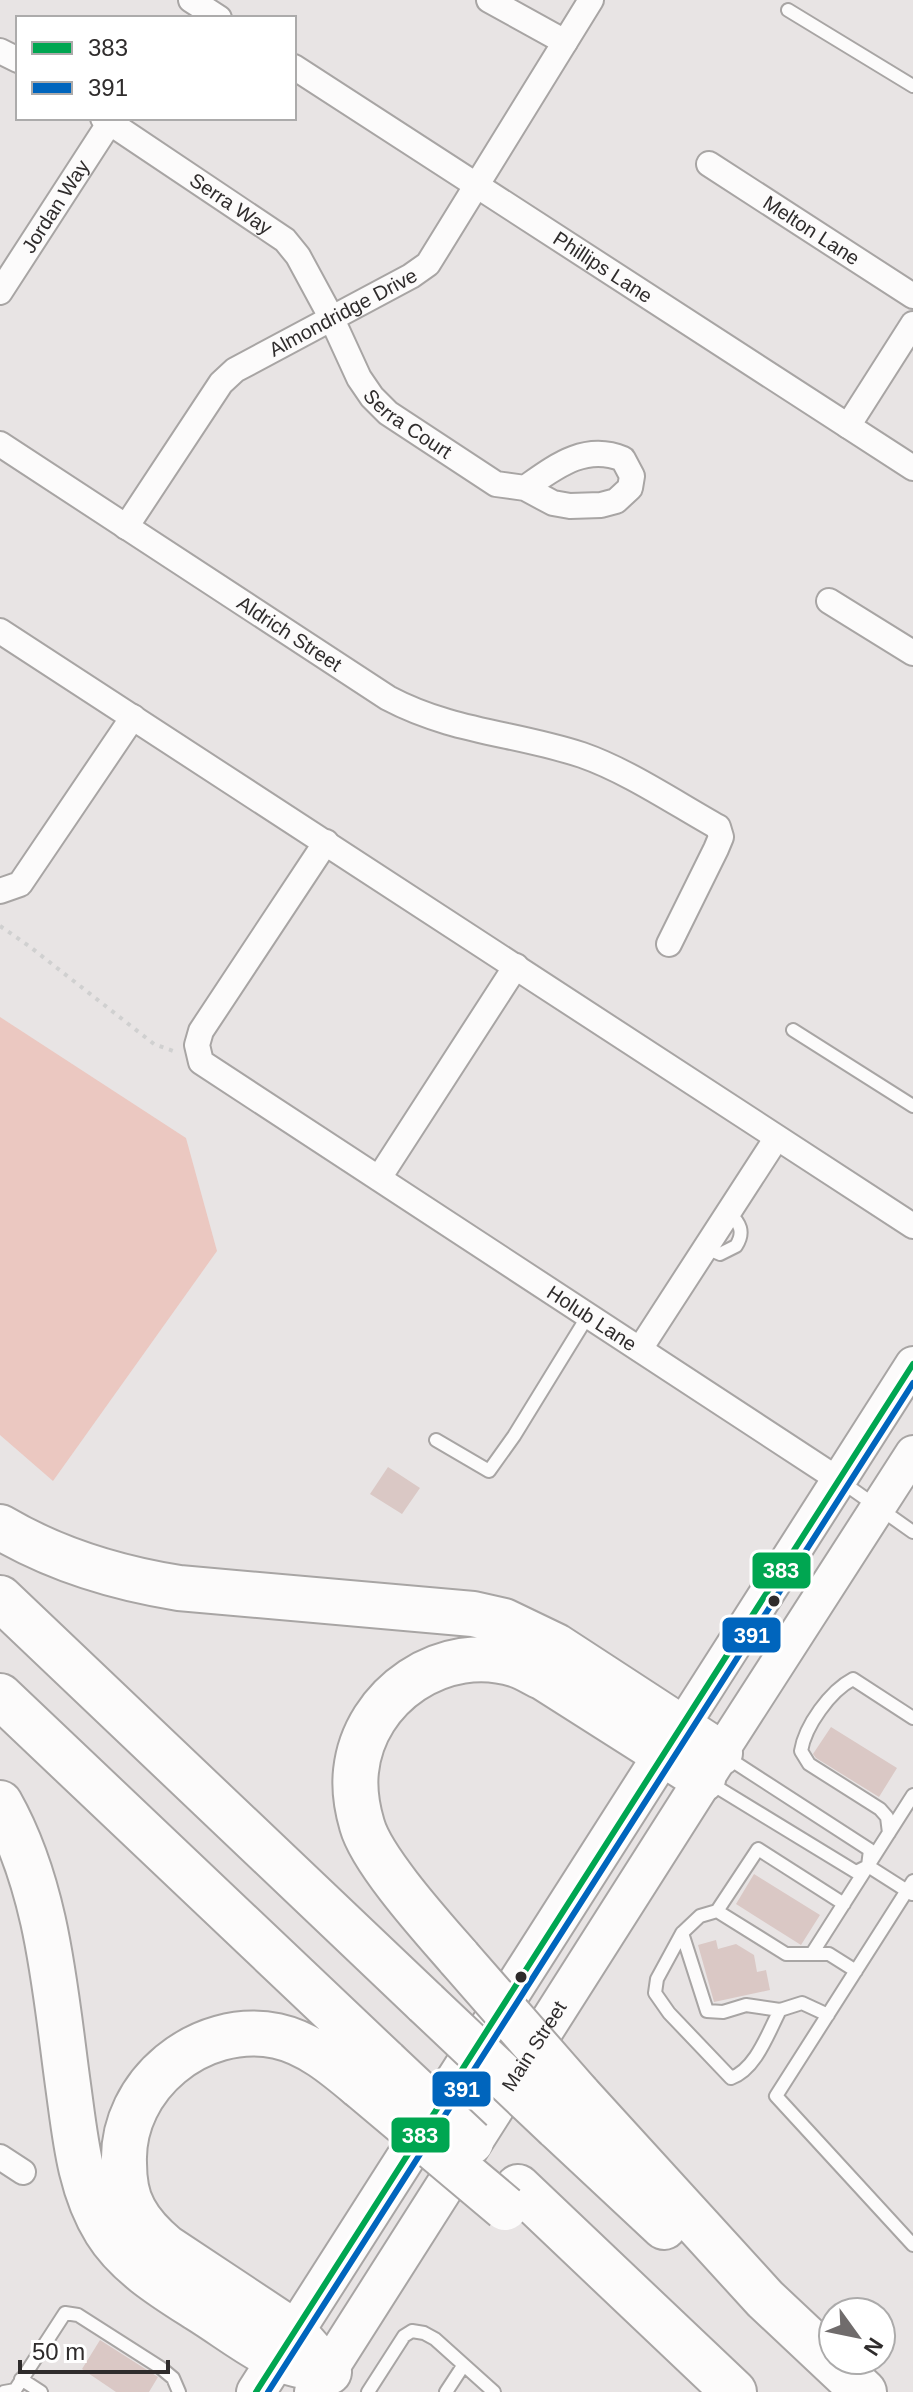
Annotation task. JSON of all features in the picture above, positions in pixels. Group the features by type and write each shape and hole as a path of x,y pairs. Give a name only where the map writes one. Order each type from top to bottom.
{"highway":[{"path":"0,1527 81,1565 145,1582 179,1588 473,1614 504,1621 556,1646 672,1742"},
{"path":"0,1598 426,2003 568,2110 864,2392"},
{"path":"712,1766 672,1742 517,1665 466,1659 413,1678 392,1696 372,1720 356,1771 356,1801 363,1830 396,1881 459,1958 568,2110 842,2392"},
{"path":"0,1696 373,2074 734,2392"},
{"path":"0,1803 20,1843 40,1909 55,1985 77,2148 92,2204 107,2233 147,2274 276,2361 321,2382"},
{"path":"276,2361 147,2230 132,2208 124,2180 123,2151 129,2121 140,2097 167,2067 201,2045 227,2036 277,2036 304,2045 328,2060 373,2074"},
{"path":"512,2198 712,2392"}],"main road":[{"path":"276,2361 913,1364"},
{"path":"712,1766 913,1453"},
{"name":"Main Street","path":"321,2382 712,1766"}],"street":[{"path":"191,0 216,16"},
{"path":"489,0 565,42"},
{"name":"Almondridge Drive","path":"126,527 221,383 235,370 428,264 591,0"},
{"name":"Phillips Lane","path":"296,68 848,426 910,460"},
{"name":"Jordan Way","path":"0,292 106,120"},
{"name":"Serra Way","path":"106,120 285,240 298,256 331,317"},
{"name":"Melton Lane","path":"709,164 913,296"},
{"name":"Serra Court","path":"331,317 359,378 388,413 496,484 525,488"},
{"path":"848,426 913,324"},
{"name":"Aldrich Street","path":"0,444 388,698 416,713 449,724 570,752 605,765 718,827 721,837 716,849 669,944"},
{"path":"829,601 913,653"},
{"path":"4,641 133,717 913,1226"},
{"path":"0,891 20,884 133,717"},
{"path":"201,1062 197,1045 201,1031 326,842"},
{"path":"379,1178 516,966"},
{"name":"Holub Lane","path":"201,1062 839,1480"},
{"path":"640,1349 776,1139"},
{"path":"0,2157 23,2172"}],"lane":[{"path":"788,10 913,86"},
{"path":"793,1030 913,1106"},
{"path":"436,1440 489,1471 589,1314"},
{"path":"839,1480 913,1532"},
{"path":"889,1833 887,1817 880,1809 809,1764 801,1751 811,1726 830,1698 853,1679 913,1718"},
{"path":"712,1766 870,1850 868,1866"},
{"path":"712,1766 856,1872 868,1866"},
{"path":"813,1952 913,1795"},
{"path":"780,2010 742,2074 731,2078 669,2013 655,1993 657,1979 682,1933 700,1916 717,1911 758,1849 844,1904"},
{"path":"868,1866 911,1889 776,2096 913,2245"},
{"path":"717,1911 786,1954 829,1954 856,1971"},
{"path":"682,1933 707,2011 723,2012 746,2005 780,2010 802,2003 828,2015"},
{"path":"4,2392 15,2390 65,2313 78,2315 161,2368 173,2378 179,2392"},
{"path":"368,2392 404,2336 412,2331 435,2339 494,2392"},
{"path":"446,2392 463,2366"},
{"path":"21,2379 41,2392"}],"path":[{"path":"0,926 154,1044 201,1062"}],"shaded area":[{"path":"0,1017 186,1138 217,1251 53,1481 0,1435"}],"building":[{"path":"388,1467 420,1488 402,1514 370,1494"},
{"path":"831,1727 897,1768 879,1797 813,1754"},
{"path":"754,1874 820,1915 801,1945 736,1904"},
{"path":"716,1940 718,1949 736,1944 754,1955 757,1972 766,1970 770,1990 714,2002 698,1945"},
{"path":"100,2340 158,2377 149,2392 116,2392 82,2369"}],"transit line":[{"name":"383","path":"256,2392 913,1364"},
{"name":"391","path":"268,2392 913,1383"}]}
